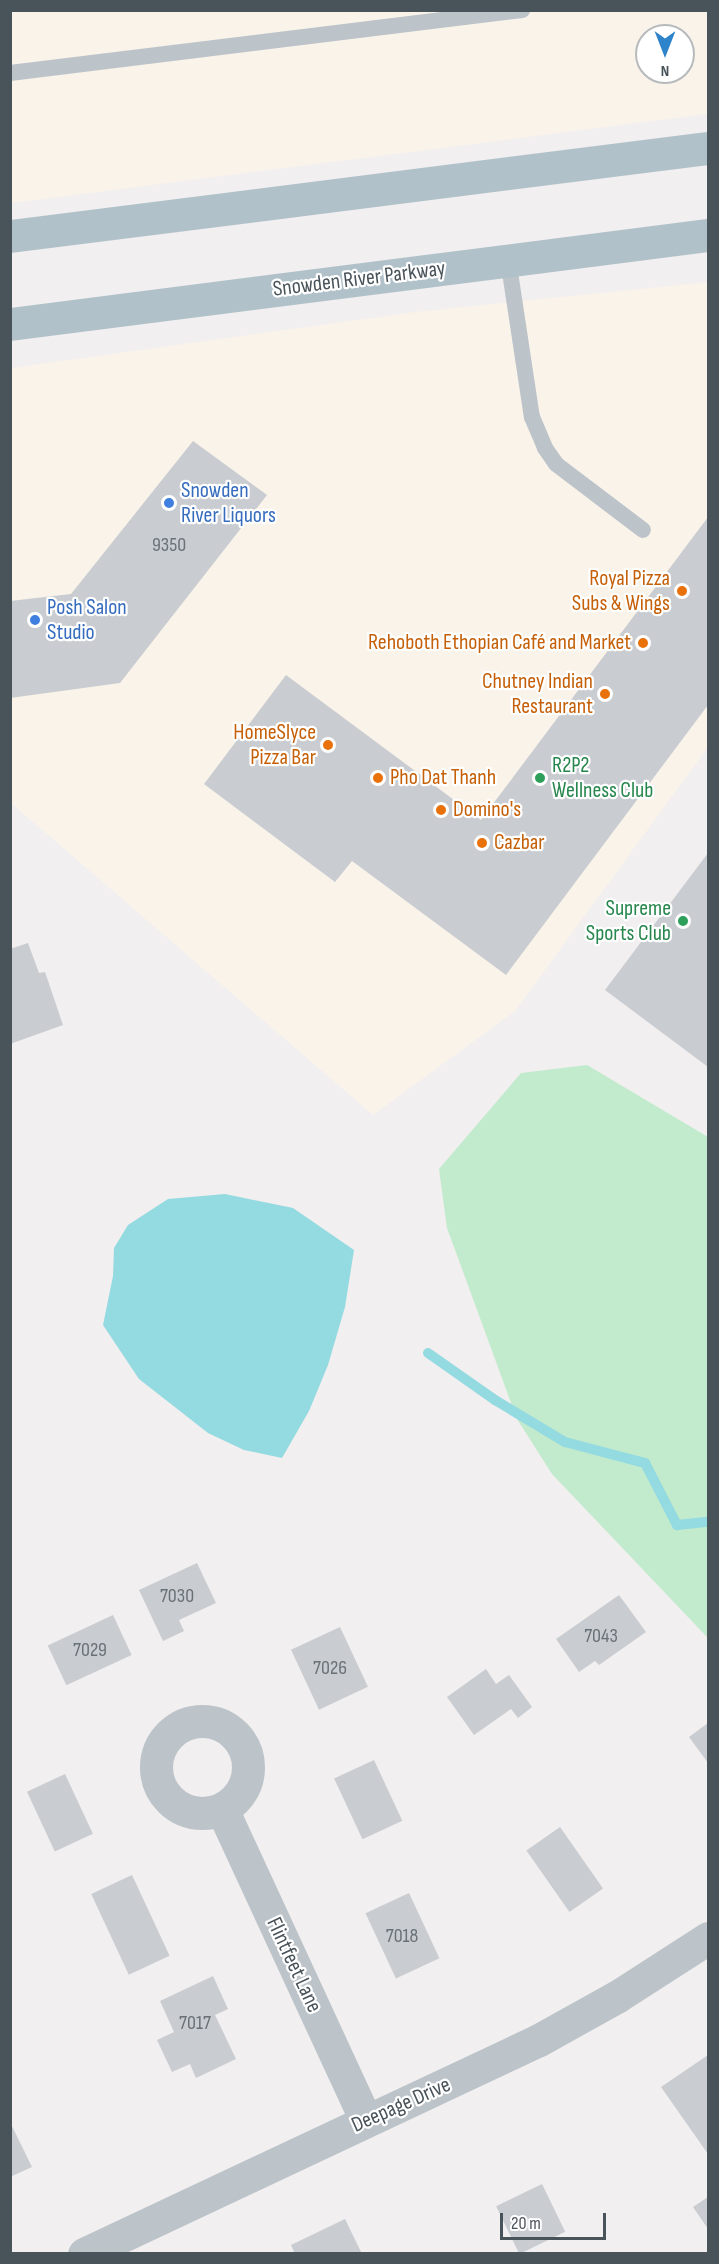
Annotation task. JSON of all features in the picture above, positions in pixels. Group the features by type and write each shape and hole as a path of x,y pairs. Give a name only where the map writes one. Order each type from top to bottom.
{"main road":[{"path":"10,236 708,148"},
{"name":"Snowden River Parkway","path":"10,324 708,235"}],"street":[{"name":"Flintfeet Lane","path":"222,1809 366,2120"},
{"name":"Deepage Drive","path":"84,2253 539,2040 618,1996 708,1938"}],"lane":[{"path":"10,73 522,10"},
{"path":"508,259 532,417 545,448 556,464 643,530"}],"shaded area":[{"path":"10,11 708,11 708,114 11,203"},
{"path":"708,282 708,747 515,1011 373,1115 11,803 11,368 415,312"}],"green space":[{"path":"587,1065 708,1137 708,1638 552,1474 517,1419 447,1228 439,1169 521,1073"}],"water":[{"path":"225,1194 293,1208 354,1250 345,1307 328,1365 309,1411 282,1458 244,1450 208,1433 139,1379 103,1325 113,1276 114,1248 128,1225 168,1199"}],"building":[{"path":"193,441 267,495 120,683 10,698 10,601 71,594"},
{"path":"708,517 708,705 506,975 352,861 335,882 204,784 286,675 481,820"},
{"name":"Supreme Sports Club","path":"708,853 708,1067 605,990"},
{"path":"28,943 39,973 45,972 63,1025 10,1044 10,949"},
{"path":"197,1563 216,1603 179,1620 184,1631 163,1641 139,1590"},
{"path":"619,1595 646,1632 599,1665 595,1661 579,1672 556,1639"},
{"path":"113,1615 132,1655 66,1685 48,1645"},
{"path":"340,1627 368,1687 319,1710 291,1650"},
{"path":"486,1669 496,1684 509,1675 532,1707 518,1718 511,1709 474,1735 447,1697"},
{"path":"708,1723 708,1763 689,1737"},
{"path":"374,1760 402,1821 362,1839 334,1779"},
{"path":"65,1774 93,1834 55,1852 27,1792"},
{"path":"560,1827 603,1888 569,1912 526,1851"},
{"path":"132,1875 170,1956 129,1975 91,1894"},
{"path":"409,1893 439,1958 396,1979 365,1913"},
{"path":"213,1976 228,2009 215,2015 236,2059 196,2078 190,2064 172,2072 157,2040 174,2032 160,2001"},
{"path":"708,2055 708,2154 661,2087"},
{"path":"10,2122 32,2167 10,2177"},
{"path":"542,2184 565,2232 519,2254 496,2206"},
{"path":"708,2197 708,2229 693,2207"},
{"path":"345,2219 362,2254 295,2254 291,2245"}],"waterway":[{"path":"428,1353 495,1400 565,1442 645,1463 677,1525 708,1522"}],"place":[{"name":"Snowden River Liquors","path":"169,503"},
{"name":"Royal Pizza Subs & Wings","path":"682,591"},
{"name":"Posh Salon Studio","path":"35,620"},
{"name":"Rehoboth Ethopian Café and Market","path":"643,643"},
{"name":"Chutney Indian Restaurant","path":"605,694"},
{"name":"HomeSlyce Pizza Bar","path":"328,745"},
{"name":"Pho Dat Thanh","path":"378,778"},
{"name":"R2P2 Wellness Club","path":"540,778"},
{"name":"Domino's","path":"441,810"},
{"name":"Cazbar","path":"482,843"},
{"name":"Supreme Sports Club","path":"683,921"}]}
